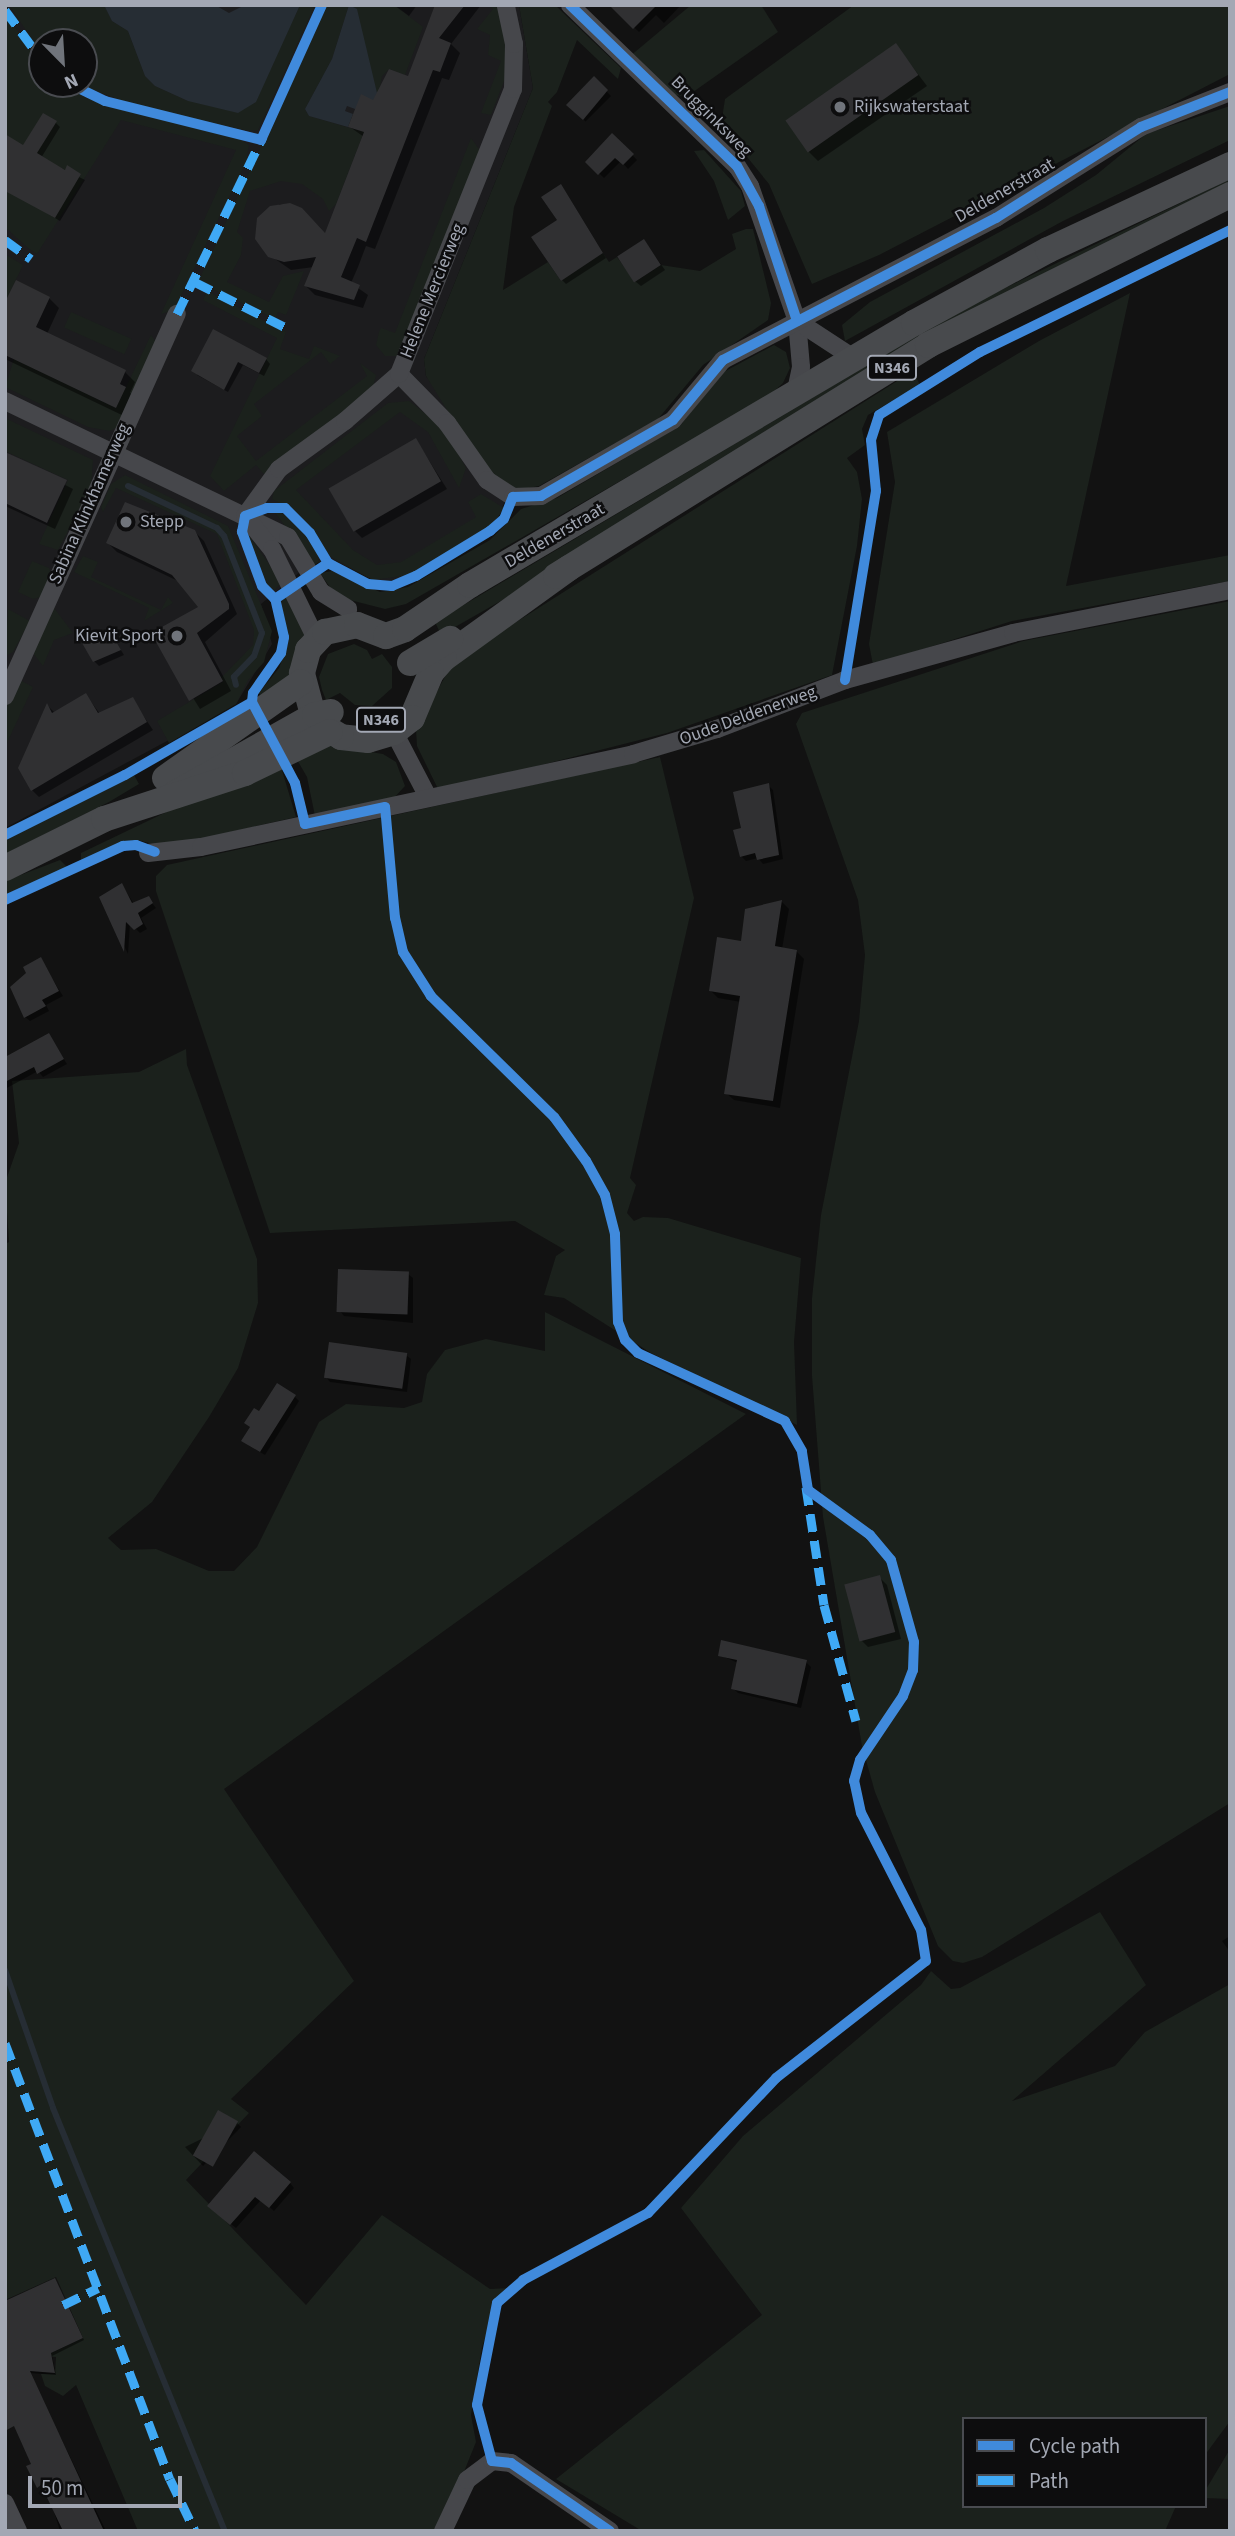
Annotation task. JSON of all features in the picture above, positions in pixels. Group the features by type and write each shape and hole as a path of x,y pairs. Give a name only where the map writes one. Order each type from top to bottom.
{"main road":[{"name":"Deldenerstraat","path":"392,627 432,614 470,585 795,397 855,359 1048,250 1230,165"},
{"name":"Deldenerstraat","path":"421,668 569,568 928,345 1230,195"},
{"path":"348,609 392,627 421,668"},
{"path":"5,868 104,819 176,793 193,779 323,723 301,682 304,660 316,639 346,625 363,626 377,634 392,627"},
{"name":"N346","path":"323,723 335,712 346,720 394,722 421,668"},
{"path":"104,819 301,682"}],"street":[{"name":"Helene Mercierweg","path":"245,516 279,469 345,421 399,374 513,89 514,44 506,5"},
{"name":"Brugginksweg","path":"570,5 737,166 759,206 796,321 801,367 795,397"},
{"name":"Deldenerstraat","path":"399,374 447,423 487,480 513,497 526,498 558,488 673,420 708,375 741,350 996,218 1141,127 1230,92"},
{"name":"Sabina Klinkhamerweg","path":"5,696 13,667 177,314"},
{"path":"796,321 855,359"},
{"path":"5,401 288,537 321,592 348,609"},
{"path":"245,516 272,549 316,639"},
{"name":"Oude Deldenerweg","path":"148,853 201,847 677,742 845,680 1013,633 1230,590"},
{"path":"394,722 428,797"},
{"path":"443,2531 467,2480 492,2461 511,2463 610,2531"},
{"path":"5,2503 18,2531"}],"shaded area":[{"path":"5,5 519,5 533,88 424,359 426,376 510,488 497,521 409,575 391,581 373,580 334,560 319,562 300,572 261,604 272,644 236,704 5,828"},
{"path":"9,5 104,5 112,21 128,31 145,76 155,86 188,101 271,66 300,5 315,5 258,130 250,131 149,110 98,92 98,28 28,28 28,33"},
{"path":"104,5 215,5 229,13 245,5 300,5 256,102 238,113 188,101 155,86 145,76 128,31 112,21"},
{"path":"327,5 349,5 332,59 305,109 309,116 364,132 336,204 329,211 323,199 302,184 281,181 250,191 237,232 243,238 241,255 227,282 269,302 283,276 304,271 286,315 278,312 275,319 198,282"},
{"path":"349,5 357,9 378,97 376,102 355,109 347,106 345,111 353,114 348,127 309,116 305,109 332,59"},
{"path":"353,5 394,5 423,27 405,75 389,69 382,76 378,97"},
{"path":"488,5 500,5 509,68 491,115 481,113 501,61 488,55 490,35 477,29 493,9"},
{"path":"519,5 555,5 621,68 618,79 577,40 557,92 548,102 552,106 514,207 503,290 548,262 561,281 603,253 609,262 617,257 635,282 661,265 700,271 736,249 732,234 753,229 771,303 768,320 703,365 658,419 539,486 518,490 483,468 426,376 424,359 533,88"},
{"path":"691,5 761,5 778,32 686,97 670,94 629,57"},
{"path":"854,5 1230,5 1230,74 879,255 812,284 769,184 721,125 725,99"},
{"path":"5,14 28,45 28,98 86,98 238,138 249,145 246,162 174,310 161,314 236,150 121,120 37,254 5,227"},
{"path":"1230,106 1230,140 1063,221 845,341 842,325 870,302 1044,208 1096,175 1146,134"},
{"path":"471,138 481,152 398,356 385,356 376,345 379,332 381,328 395,333"},
{"path":"704,150 741,191 745,206 728,220 714,181 694,151"},
{"path":"1230,179 1230,186 441,635 435,622 962,309"},
{"path":"5,254 23,265 5,302"},
{"path":"207,291 286,332 280,349 309,359 314,346 340,356 330,364 321,352 254,404 262,416 237,436 256,461 367,376 360,363 376,375 372,392 264,474 256,465 224,491 210,476 277,338 203,300"},
{"path":"1130,293 1066,586 1230,555 1230,581 1012,621 873,665 869,644 895,482 887,432 1039,341"},
{"path":"71,312 131,339 124,354 64,328"},
{"path":"151,335 156,342 117,427 110,431 88,427 5,387 14,359 116,408"},
{"path":"774,345 786,352 790,368 783,383 770,395 406,604 385,609 350,600 334,593 320,573 332,571 380,592 408,587 490,540 521,509 557,498 680,426 720,374"},
{"path":"913,371 920,385 868,415 862,429 865,445 847,458 857,472 862,499 857,546 832,675 667,733 439,791 417,746 416,730 453,662"},
{"path":"409,401 443,427 466,468 459,488 428,432 400,412 296,490 353,550 377,565 401,562 476,517 468,502 481,494 504,508 491,527 409,575 373,580 331,557 291,509 272,499 274,491 388,403"},
{"path":"5,418 93,460 91,487 58,550 39,544 68,480 5,451"},
{"path":"125,475 228,526 272,631 264,662 248,680 236,704 169,743 157,721 223,682 221,678 253,645 254,630 217,534 116,488 103,512 101,507 111,484"},
{"path":"273,510 289,516 315,543 319,562 314,565"},
{"path":"246,531 282,583 273,591 268,587"},
{"path":"83,556 98,562 91,577 161,610 168,597 173,603 144,621 149,608 74,572"},
{"path":"32,561 49,568 51,574 41,597 33,599 18,592"},
{"path":"288,593 306,630 295,673 265,702 259,693 279,668 288,644 281,600"},
{"path":"1230,601 1230,1803 982,1957 963,1963 953,1961 938,1946 875,1792 862,1746 823,1517 812,1376 812,1298 821,1215 859,1021 865,955 858,900 796,724 802,713 1023,641"},
{"path":"54,608 73,633 54,640 43,666 33,653"},
{"path":"8,609 30,621 13,652 5,656"},
{"path":"354,644 367,650 372,659 382,654 392,667 392,688 372,706 355,705 340,693 326,700 322,690 319,677 328,654"},
{"path":"20,680 33,687 5,747 5,707"},
{"path":"322,744 383,754 396,762 405,786 392,800 315,816 307,777 296,758"},
{"path":"660,757 694,898 630,1178 636,1185 627,1213 634,1221 643,1217 668,1218 801,1258 794,1342 797,1425 651,1353 564,1298 544,1295 556,1256 565,1250 515,1221 270,1233 156,891 156,876 167,865"},
{"path":"281,767 296,817 165,847 137,840 119,843 81,862 81,853 179,806"},
{"path":"134,775 139,784 5,854 5,839"},
{"path":"60,860 68,868 5,896 5,881"},
{"path":"186,1049 187,1065 257,1259 258,1303 238,1368 209,1417 152,1502 108,1538 121,1550 156,1549 209,1571 234,1571 257,1547 319,1422 346,1404 404,1408 422,1402 427,1374 445,1350 486,1339 545,1351 545,1312 746,1414 224,1789 354,1981 231,2099 249,2113 186,2180 306,2305 382,2215 490,2289 512,2288 498,2300 482,2347 471,2415 476,2442 440,2531 138,2531 76,2385 63,2396 45,2386 41,2374 55,2374 56,2357 45,2356 83,2338 56,2277 5,2300 5,1244 9,1242 5,1183 19,1143 12,1081 139,1072"},
{"path":"1100,1912 1146,1985 1012,2101 1115,2066 1145,2032 1230,1984 1230,2421 1207,2452 1207,2417 962,2417 962,2508 1175,2508 1165,2531 642,2531 556,2479 762,2315 681,2208 743,2136 921,1985 931,1971 951,1989 960,1988"},
{"path":"1230,2449 1230,2499 1207,2498 1207,2488"}],"building":[{"path":"435,5 465,5 439,38 451,43 440,72 433,70 366,242 357,238 341,277 360,285 354,300 304,286 316,257 284,262 268,257 255,239 257,218 270,206 290,203 302,208 325,233 364,132 348,127 361,94 373,100 389,69 408,76"},
{"path":"609,5 657,5 633,29"},
{"path":"896,43 918,75 808,152 785,120"},
{"path":"594,76 608,90 583,120 566,105"},
{"path":"43,113 57,121 37,153 65,170 67,165 81,174 55,218 5,191 5,134 23,145"},
{"path":"612,133 634,154 623,165 615,158 598,175 585,162"},
{"path":"561,184 603,253 561,281 531,237 557,220 541,197"},
{"path":"644,239 661,265 634,282 617,256"},
{"path":"16,280 50,297 36,327 126,370 120,384 126,387 116,408 5,355 5,302"},
{"path":"213,329 267,358 259,373 238,362 224,390 191,371"},
{"path":"416,438 441,481 354,532 329,489"},
{"path":"5,452 67,480 47,523 5,503"},
{"path":"125,502 195,530 229,604 229,609 197,633 223,681 189,701 151,633 198,607 172,575 106,543"},
{"path":"109,629 121,650 93,662 82,643"},
{"path":"86,693 98,713 133,697 147,722 31,791 18,768 47,703 52,713"},
{"path":"769,783 779,855 757,860 755,853 740,857 733,830 741,828 733,792"},
{"path":"122,883 132,903 149,896 153,903 138,913 143,924 134,930 126,922 124,952 99,897"},
{"path":"782,900 775,946 797,950 773,1101 724,1094 740,996 709,991 717,937 741,941 745,909"},
{"path":"41,957 59,991 42,1000 46,1006 24,1018 10,987 26,973 23,967"},
{"path":"49,1033 64,1059 37,1074 34,1067 5,1082 5,1057"},
{"path":"338,1269 409,1271 407,1314 336,1312"},
{"path":"329,1342 407,1353 402,1389 324,1378"},
{"path":"277,1383 296,1395 260,1452 241,1441 250,1427 244,1423 254,1408 259,1411"},
{"path":"880,1575 895,1632 860,1642 844,1585"},
{"path":"721,1640 807,1660 797,1704 731,1689 737,1660 718,1656"},
{"path":"218,2110 238,2121 213,2167 193,2155"},
{"path":"254,2151 291,2182 269,2208 255,2197 230,2225 207,2206"},
{"path":"55,2278 83,2338 51,2353 55,2373 30,2371 104,2531 63,2531 41,2485 37,2488 26,2466 31,2464 14,2426 5,2431 5,2301"}],"waterway":[{"path":"128,486 217,528 224,536 262,633 254,656 234,677 236,685"},
{"path":"5,1970 53,2108 225,2531"}],"marked path":[{"path":"5,10 28,41"},
{"path":"177,314 263,136"},
{"path":"5,240 31,259"},
{"path":"195,282 287,328"},
{"path":"806,1487 824,1605 856,1721"},
{"path":"5,2043 170,2479 195,2531"},
{"path":"63,2305 98,2288"}],"cycle path":[{"path":"98,98 261,140 322,5"},
{"path":"570,5 737,166 759,206 797,321"},
{"path":"610,2531 511,2463 492,2461 477,2405 497,2303 523,2280 648,2213 776,2078 926,1961 921,1930 861,1813 854,1781 860,1760 903,1696 913,1670 914,1642 891,1560 870,1535 808,1490 802,1451 785,1421 638,1353 625,1340 618,1322 615,1234 605,1195 586,1161 554,1117 431,996 403,952 395,918 385,807 305,824 295,783 252,702 253,693 281,653 284,637 275,599 328,563 368,584 392,586 416,576 490,531 504,519 513,497 541,496 673,420 723,360 996,218 1141,127 1230,92"},
{"path":"845,680 876,491 871,440 879,415 980,352 1230,230"},
{"path":"275,599 262,586 242,532 245,516 267,508 285,508 310,533 328,563"},
{"path":"5,835 125,775 252,702"},
{"path":"5,900 123,846 136,845 155,852"}],"place":[{"name":"Rijkswaterstaat","path":"840,107"},
{"name":"Stepp","path":"126,522"},
{"name":"Kievit Sport","path":"177,636"}]}
